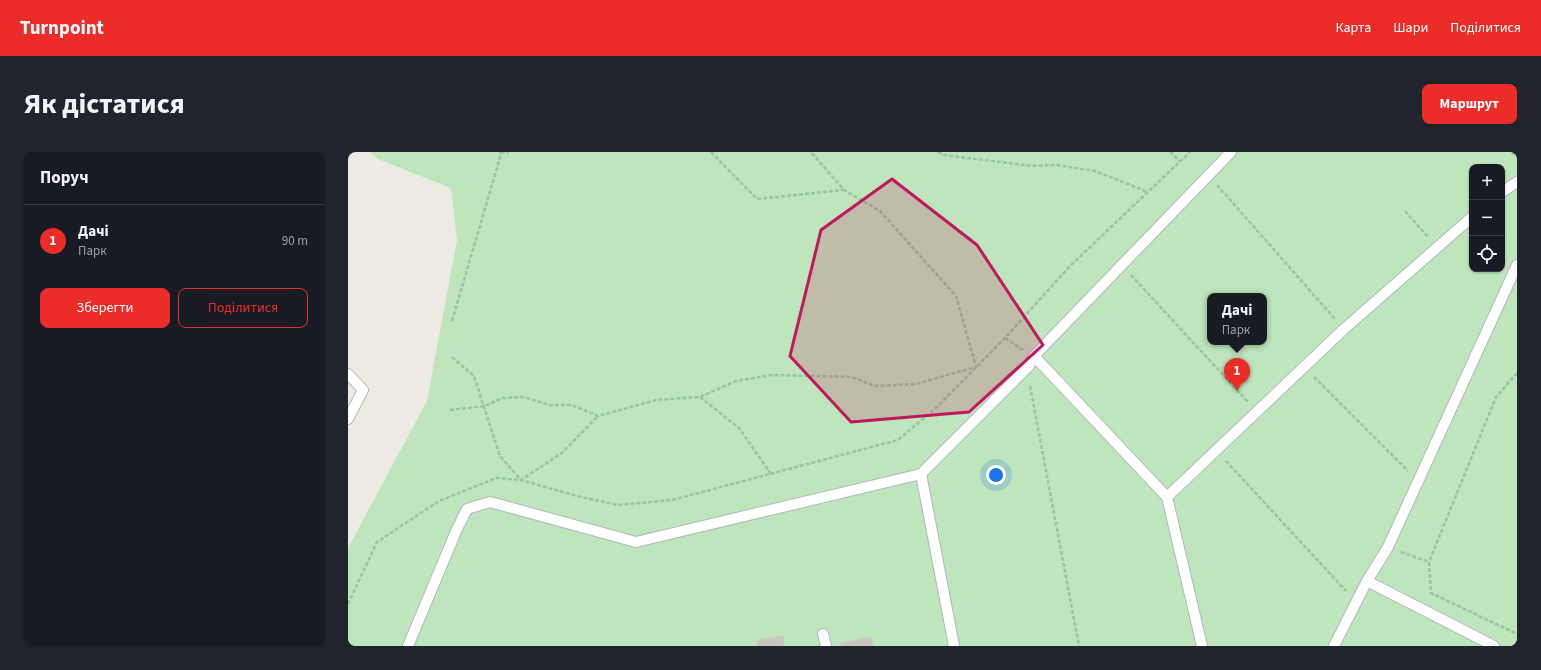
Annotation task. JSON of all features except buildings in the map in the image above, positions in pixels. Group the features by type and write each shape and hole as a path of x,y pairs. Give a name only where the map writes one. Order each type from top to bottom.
{"lane":[{"path":"408,646 456,529 467,509 490,502 636,542 921,474 1029,366 1034,356 1121,264 1231,152"},
{"path":"1505,190 1517,182"},
{"path":"1167,497 1344,328 1469,220"},
{"path":"1334,646 1356,602 1388,547 1517,265"},
{"path":"1034,356 1167,497 1202,646"},
{"path":"348,374 363,390 348,419"},
{"path":"921,474 954,646"},
{"path":"1367,582 1494,646"},
{"path":"824,634 826,646"}],"path":[{"path":"452,321 501,153 509,152"},
{"path":"711,152 757,199 844,190"},
{"path":"811,152 844,190 880,211 956,296 976,367"},
{"path":"938,152 944,155 1032,166 1057,165 1095,171 1148,192"},
{"path":"1170,152 1180,161"},
{"path":"348,604 377,542 439,501 496,478 521,480 577,496 618,505 672,500 898,440 938,406 1005,338 1069,267 1190,152"},
{"path":"1512,152 1517,157"},
{"path":"1208,175 1344,328"},
{"path":"1405,211 1438,248"},
{"path":"1121,264 1256,412"},
{"path":"1005,338 1034,356"},
{"path":"452,357 474,376 500,456 521,480"},
{"path":"1029,366 1030,394 1079,646"},
{"path":"1304,366 1418,481"},
{"path":"521,480 562,453 598,416 656,400 700,397 736,381 772,375 852,377 875,386 916,384 976,367"},
{"path":"1517,373 1496,397 1429,562 1432,593 1517,634"},
{"path":"450,410 484,406 503,398 524,397 549,405 572,405 598,416"},
{"path":"700,397 738,428 771,474"},
{"path":"1216,450 1356,602"},
{"path":"1388,547 1429,562"}],"highlighted area":[{"path":"892,179 977,245 1043,345 969,412 851,422 790,356 821,230"}],"green space":[{"path":"370,152 1517,152 1517,646 348,646 348,548 427,401 457,240 451,188 378,159"}],"place":[{"name":"Дачі","path":"1237,391"}]}
